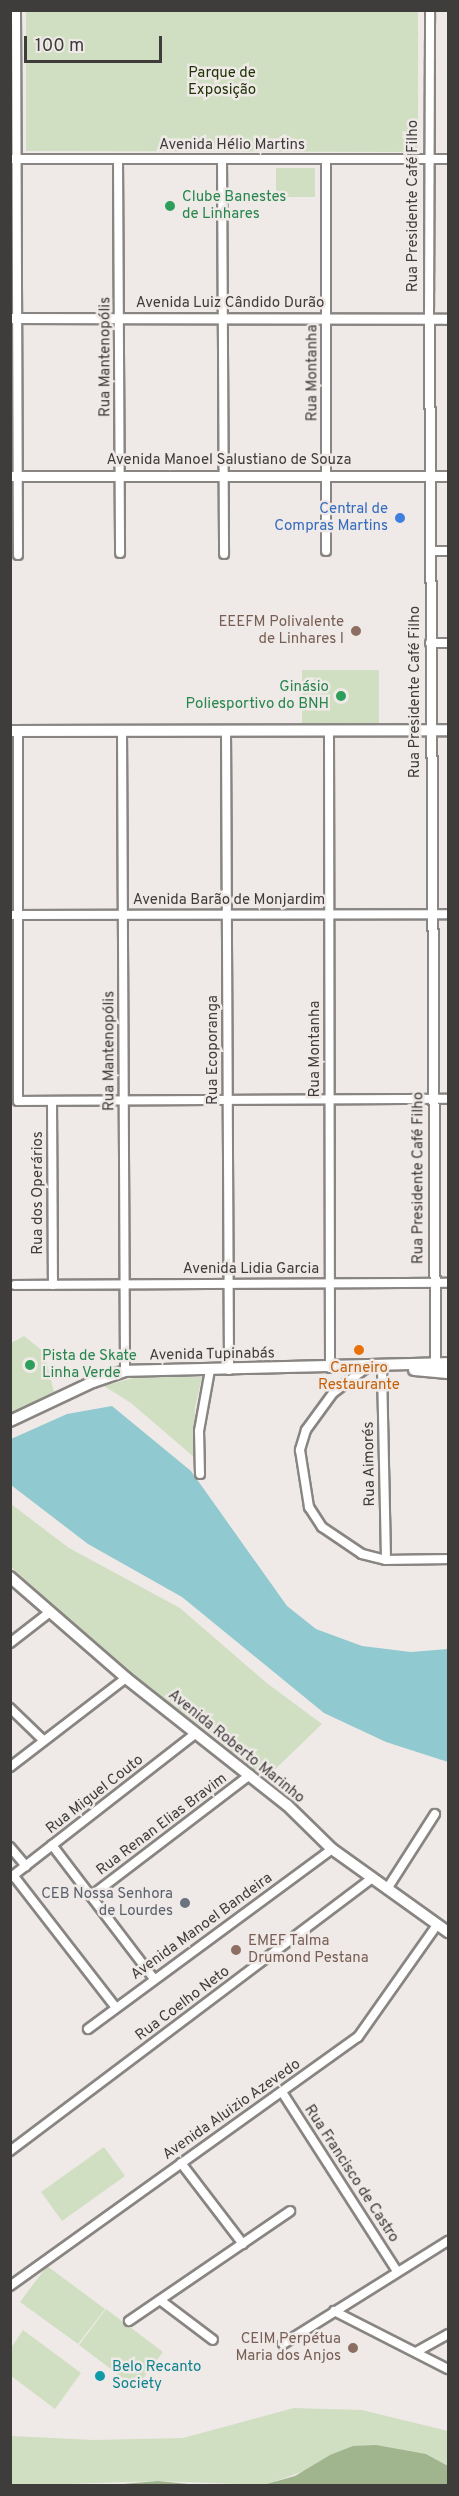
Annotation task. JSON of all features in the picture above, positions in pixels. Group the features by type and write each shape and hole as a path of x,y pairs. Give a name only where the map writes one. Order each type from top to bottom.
{"main road":[{"path":"14,731 448,730"},
{"name":"Avenida Tupinabás","path":"10,1421 93,1382 125,1371 435,1368 448,1363"},
{"name":"Avenida Tupinabás","path":"435,1368 448,1373"},
{"name":"Avenida Roberto Marinho","path":"10,1577 126,1678 250,1775 332,1849 448,1932"}],"street":[{"path":"16,10 13,318 14,476 18,555"},
{"name":"Rua Presidente Café Filho","path":"430,10 430,730 435,1368"},
{"name":"Avenida Hélio Martins","path":"13,160 448,159"},
{"name":"Rua Mantenopólis","path":"118,160 120,554"},
{"path":"222,160 224,554"},
{"name":"Rua Montanha","path":"326,160 326,551"},
{"name":"Avenida Luiz Cândido Durão","path":"13,318 448,319"},
{"name":"Avenida Manoel Salustiano de Souza","path":"14,476 448,476"},
{"path":"430,551 448,551"},
{"path":"430,644 448,643"},
{"name":"Rua Mantenopólis","path":"122,730 125,1371"},
{"name":"Rua Ecoporanga","path":"226,730 229,1370"},
{"name":"Rua Montanha","path":"328,730 330,1368"},
{"path":"14,731 14,915 18,1101 448,1099"},
{"name":"Avenida Barão de Monjardim","path":"14,915 448,914"},
{"name":"Rua dos Operários","path":"52,1101 53,1285"},
{"name":"Avenida Lidia Garcia","path":"15,1285 448,1283"},
{"path":"366,1368 316,1412 300,1450 302,1480 309,1507 322,1527 340,1542 386,1560 448,1559"},
{"name":"Rua Aimorés","path":"386,1368 386,1560"},
{"path":"200,1474 199,1431 210,1370"},
{"path":"10,1643 50,1612"},
{"path":"10,1767 126,1678"},
{"path":"10,1708 44,1741"},
{"name":"Rua Miguel Couto","path":"12,1877 196,1733"},
{"name":"Rua Renan Elias Bravim","path":"91,1896 250,1775"},
{"path":"387,1889 435,1814"},
{"path":"52,1845 154,1979"},
{"path":"10,1846 26,1866"},
{"name":"Avenida Manoel Bandeira","path":"88,2029 332,1849"},
{"path":"12,1877 116,2008"},
{"name":"Rua Coelho Neto","path":"10,2151 372,1878"},
{"name":"Avenida Aluizio Azevedo","path":"10,2286 358,2037 437,1925"},
{"name":"Rua Francisco de Castro","path":"282,2092 397,2271"},
{"path":"181,2163 243,2244"},
{"path":"129,2321 290,2211"},
{"path":"283,2343 448,2241"},
{"path":"160,2300 213,2340"},
{"path":"334,2311 448,2369"},
{"path":"416,2352 448,2334"}],"green space":[{"name":"Parque de Exposição","path":"26,11 418,11 418,152 26,151"},
{"path":"276,168 315,168 315,197 276,197"},
{"name":"Ginásio Poliesportivo do BNH","path":"302,670 379,670 379,723 302,723"},
{"name":"Pista de Skate Linha Verde","path":"24,1336 44,1352 54,1392 11,1413 11,1343"},
{"path":"137,1377 202,1377 195,1408 194,1457 131,1403 104,1386"},
{"path":"11,1504 69,1548 180,1608 268,1684 322,1724 266,1778 121,1665 11,1567"},
{"path":"104,2147 125,2176 62,2221 41,2192"},
{"path":"47,2266 105,2309 78,2344 20,2302"},
{"path":"106,2309 163,2352 136,2388 79,2345"},
{"path":"23,2330 81,2373 55,2409 11,2376 11,2348"},
{"path":"294,2408 362,2410 448,2431 448,2466 426,2454 330,2455 315,2467 265,2485 158,2481 11,2486 11,2436 94,2440 183,2438"},
{"path":"376,2445 426,2454 448,2466 448,2485 263,2485 295,2476 330,2455 353,2446"},
{"path":"158,2481 198,2485 77,2485 123,2484"}],"water":[{"path":"112,1406 191,1471 287,1606 316,1629 362,1646 411,1652 448,1649 448,1762 386,1742 324,1713 182,1597 88,1544 11,1485 11,1439 67,1414"}],"place":[{"name":"Clube Banestes de Linhares","path":"170,206"},
{"name":"Central de Compras Martins","path":"400,518"},
{"name":"EEEFM Polivalente de Linhares I","path":"356,631"},
{"name":"Ginásio Poliesportivo do BNH","path":"341,696"},
{"name":"Carneiro Restaurante","path":"359,1350"},
{"name":"Pista de Skate Linha Verde","path":"30,1365"},
{"name":"CEB Nossa Senhora de Lourdes","path":"185,1903"},
{"name":"EMEF Talma Drumond Pestana","path":"236,1950"},
{"name":"CEIM Perpétua Maria dos Anjos","path":"353,2348"},
{"name":"Belo Recanto Society","path":"100,2376"}]}
